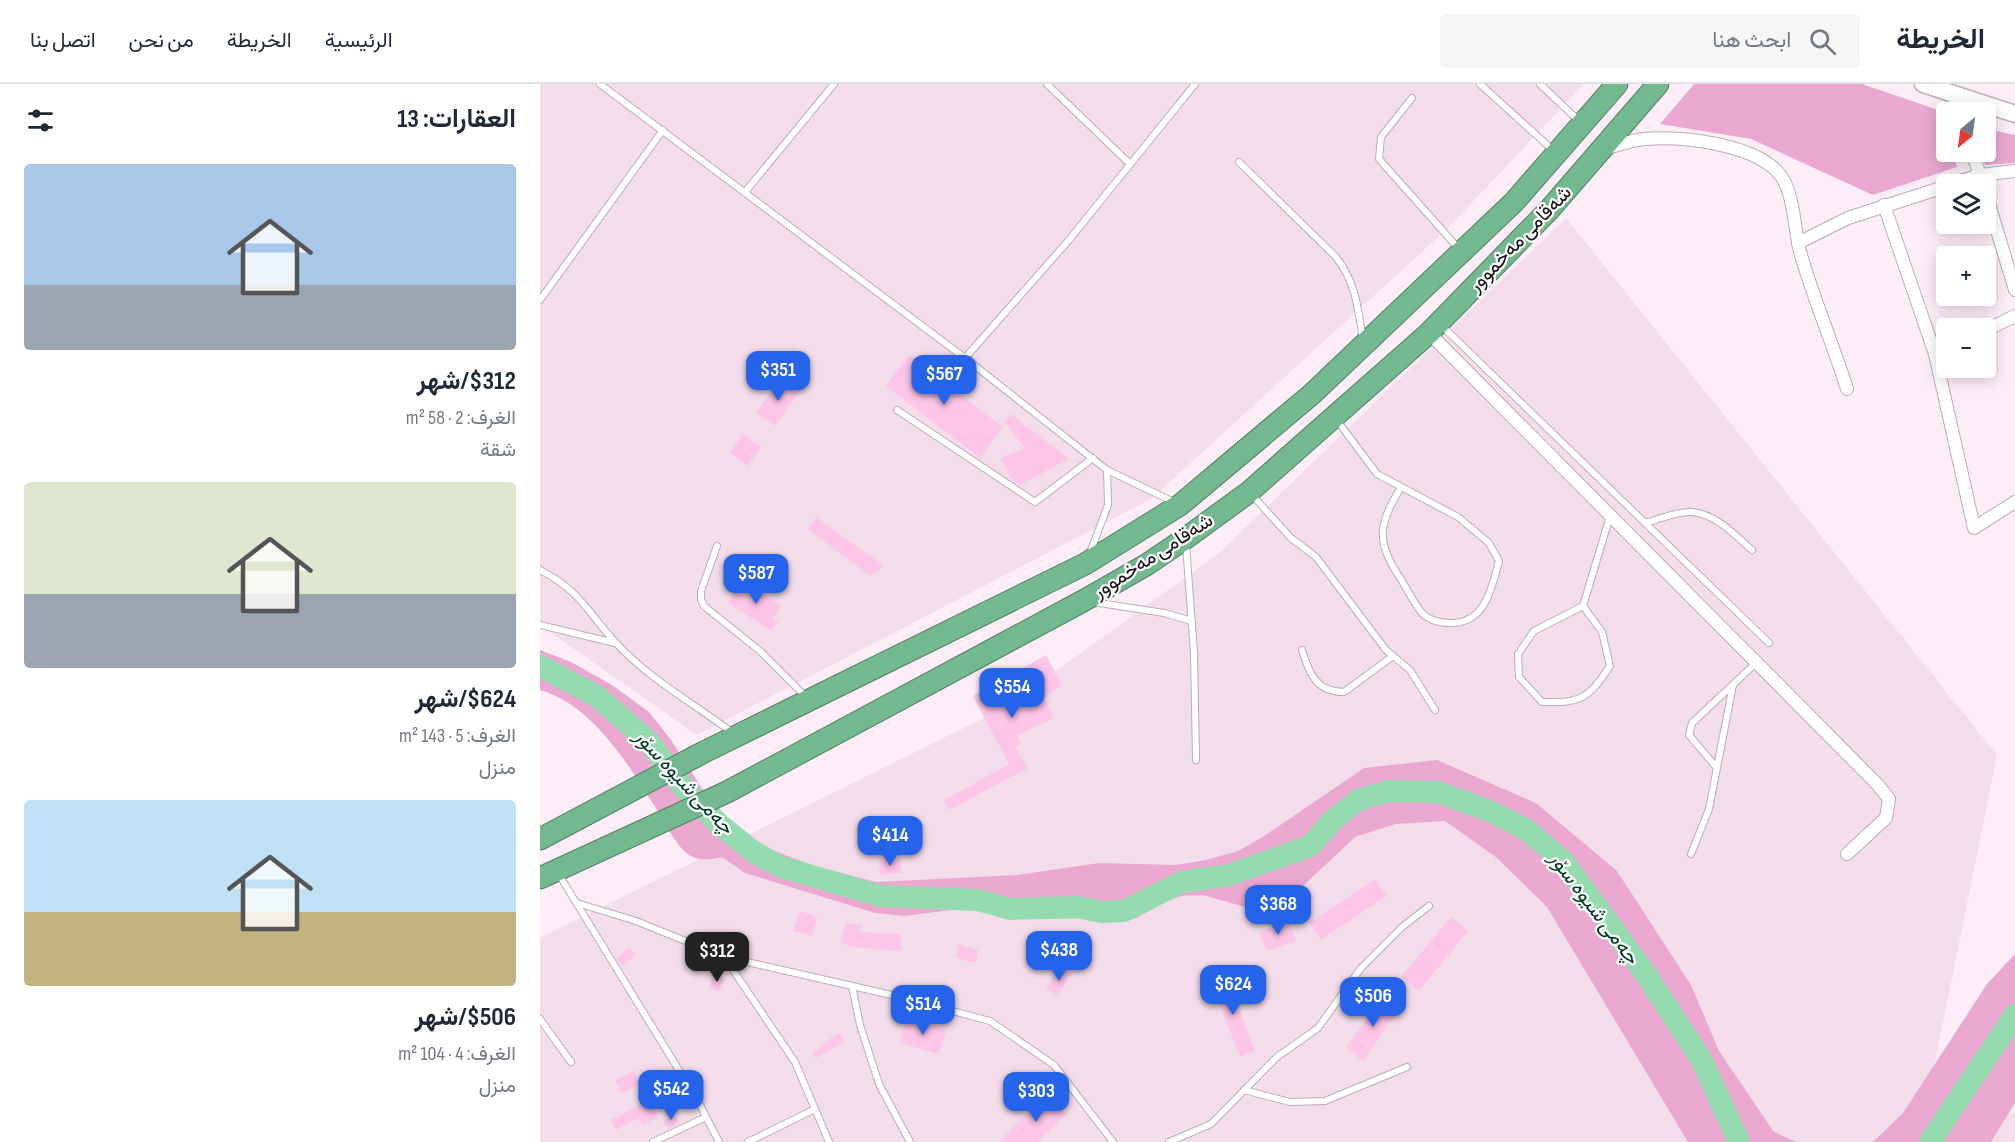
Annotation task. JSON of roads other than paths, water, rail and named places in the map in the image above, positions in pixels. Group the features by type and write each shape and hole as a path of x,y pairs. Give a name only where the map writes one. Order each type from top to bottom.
{"highway":[{"name":"شەقامی مەخموور","path":"540,839 702,753 1085,564 1180,505 1312,394 1514,202 1617,84"},
{"name":"شەقامی مەخموور","path":"548,874 727,792 1083,601 1146,565 1186,538 1249,492 1433,328 1521,240 1605,149 1658,84"},
{"path":"1312,394 1334,416"}],"main road":[{"path":"1923,84 2015,114"}],"street":[{"path":"1605,149 1644,139 1705,142 1738,150 1767,163 1781,176 1787,188 1798,243 1847,389"},
{"path":"1996,176 2015,171"},
{"path":"1798,243 1848,218 1936,189"},
{"path":"1884,205 1935,354 1974,528 2015,502"},
{"path":"1996,227 2015,290"},
{"path":"1996,325 2015,316"},
{"path":"1433,328 1611,516 1757,662 1889,800 1886,818 1847,854"}],"lane":[{"path":"600,84 965,358 1107,470 1180,505"},
{"path":"745,192 834,84"},
{"path":"1047,84 1130,165"},
{"path":"965,358 1069,240 1195,84"},
{"path":"1480,84 1557,154"},
{"path":"1539,84 1583,124"},
{"path":"1412,98 1381,137 1379,159 1462,252"},
{"path":"540,300 663,130"},
{"path":"1239,162 1336,257 1348,273 1355,290 1364,346"},
{"path":"1433,328 1645,523 1769,643"},
{"path":"897,410 1035,502 1093,458"},
{"path":"1334,416 1377,474 1401,488 1432,501 1458,517 1489,543 1499,561 1490,595 1478,615 1457,623 1438,623 1422,614 1397,574 1384,546 1383,530 1389,507 1401,488"},
{"path":"1085,564 1108,504 1107,470"},
{"path":"1249,492 1291,538 1316,558 1393,656 1410,670 1435,711"},
{"path":"1645,523 1690,512 1704,515 1720,523 1752,550"},
{"path":"1583,606 1602,632 1610,666 1596,688 1574,703 1542,702 1519,677 1518,654 1534,630 1583,606 1611,516"},
{"path":"1186,538 1192,621 1196,760"},
{"path":"717,546 701,591 700,599 704,606 760,651 809,700"},
{"path":"540,570 567,584 581,598 616,643 644,669 737,736"},
{"path":"1083,601 1164,614 1192,621"},
{"path":"540,625 616,643"},
{"path":"1302,650 1309,674 1335,692 1344,692 1393,656"},
{"path":"1717,768 1689,735 1692,723 1757,662"},
{"path":"1691,854 1709,808 1733,685"},
{"path":"548,874 577,903 719,1142"},
{"path":"577,903 636,921 725,957 990,1021 1054,1065 1113,1142"},
{"path":"1169,1142 1211,1124 1277,1057 1318,1028 1360,968 1402,927 1429,906"},
{"path":"725,957 795,1062 829,1142"},
{"path":"852,986 860,1025 879,1084 910,1142"},
{"path":"540,1019 571,1062"},
{"path":"1244,1090 1290,1102 1325,1101 1407,1067"},
{"path":"748,1142 815,1109"},
{"path":"653,1142 706,1118"}],"waterway":[{"name":"چەمی شیوە سۆر","path":"540,666 598,697 647,740 685,789 719,824 754,852 781,867 881,896 978,900 1010,909 1078,907 1101,912 1124,911 1182,882 1229,875 1310,846 1333,820 1358,800 1388,791 1438,792 1492,812 1527,830 1563,861 1647,976 1701,1059 1739,1142"},
{"name":"چەمی شیوە سۆر","path":"1930,1142 2015,1015"}]}
